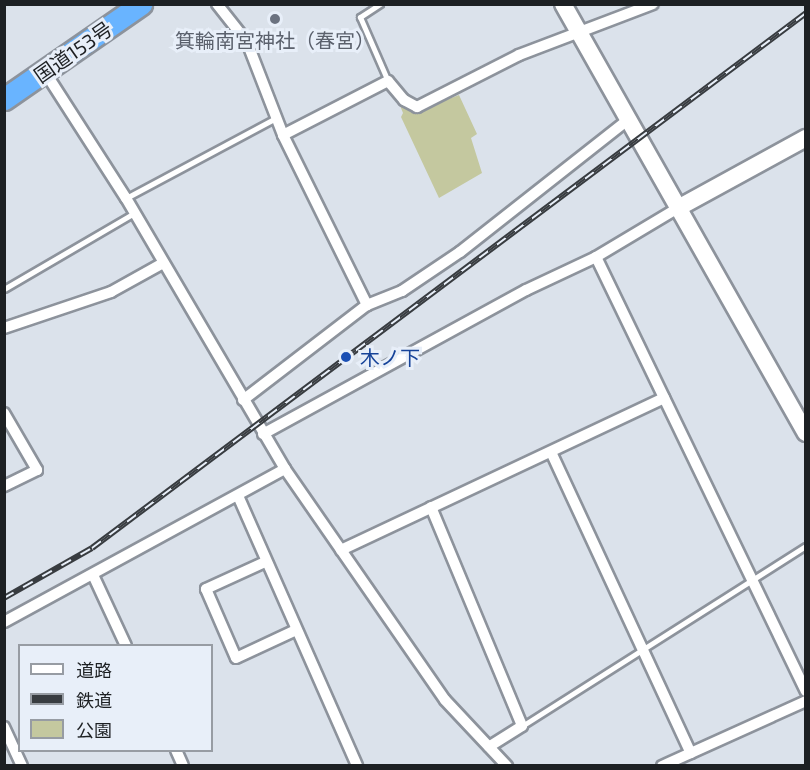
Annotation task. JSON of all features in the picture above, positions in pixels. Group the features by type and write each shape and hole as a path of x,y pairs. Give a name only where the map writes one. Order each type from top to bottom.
{"highway":[{"name":"国道153号","path":"4,99 141,4"}],"street":[{"path":"217,4 247,42 282,135 367,305"},
{"path":"564,4 806,433"},
{"path":"282,135 388,81 404,100 417,107 519,55 580,34 653,4"},
{"path":"45,72 126,198 285,469 445,700 507,765"},
{"path":"243,400 367,305 402,291 460,252 628,120"},
{"path":"263,434 526,290 597,257 678,208 806,138"},
{"path":"597,257 806,691"},
{"path":"4,328 111,292 163,263"},
{"path":"341,550 664,398"},
{"path":"4,414 37,470 4,486"},
{"path":"551,452 691,753"},
{"path":"4,621 94,577 239,498 285,469"},
{"path":"239,498 265,562 357,765"},
{"path":"431,507 522,726 489,747"},
{"path":"265,562 206,589 236,658 296,630"},
{"path":"94,577 126,644"},
{"path":"662,765 806,701"},
{"path":"4,727 22,765"}],"lane":[{"path":"380,4 360,17 388,81"},
{"path":"126,198 276,118"},
{"path":"4,289 134,213"},
{"path":"522,726 641,647 806,546"}],"green space":[{"path":"395,93 415,112 459,95 477,134 471,138 482,173 439,198 401,117 403,113"}],"railway":[{"path":"4,598 92,548 806,13"}],"place":[{"name":"箕輪南宮神社（春宮）","path":"275,19"},
{"name":"木ノ下","path":"346,357"}]}
